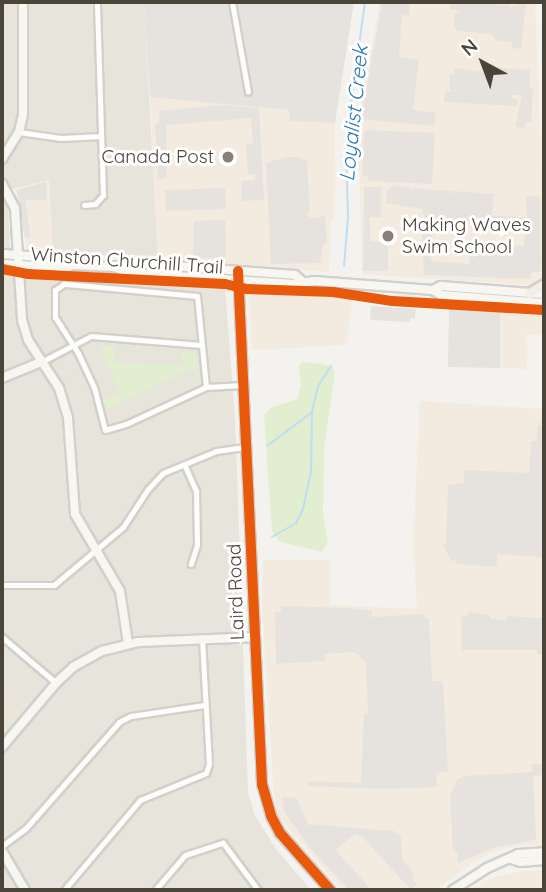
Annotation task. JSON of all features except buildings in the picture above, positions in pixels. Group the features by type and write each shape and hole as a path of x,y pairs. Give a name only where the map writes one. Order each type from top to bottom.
{"main road":[{"path":"529,293 544,284"}],"street":[{"path":"2,159 19,132 26,95 23,2"},
{"path":"84,205 95,204 103,195 97,2"},
{"path":"232,2 248,92"},
{"path":"19,132 61,138 101,135"},
{"path":"2,184 14,204 22,320 41,362 59,388 68,418 75,514 120,591 128,643"},
{"path":"2,254 17,260"},
{"path":"2,264 17,260 66,259 72,265 113,267 133,263 239,275 295,275 302,281 433,290 441,295 544,303"},
{"name":"Laird Road","path":"239,275 245,447 264,797 288,845 330,890"},
{"path":"206,387 197,296 64,284 55,290 55,317 94,387 102,426 107,431 206,387 243,385"},
{"path":"433,290 441,286 544,294"},
{"path":"2,378 41,362 91,336 202,345"},
{"path":"2,585 51,587 123,527 155,479 216,451 245,447"},
{"path":"184,464 196,491 197,545 191,564"},
{"path":"2,637 56,682"},
{"path":"2,747 56,682 86,659 128,643 255,637"},
{"path":"64,890 140,800 206,773 209,764 202,640"},
{"path":"25,890 2,849 26,828 119,722 131,716 204,705"},
{"path":"155,890 186,855 223,843 258,890"},
{"path":"453,890 487,868 511,859 518,853 544,852"},
{"path":"511,859 521,862 544,860"}],"shaded area":[{"path":"2,2 144,2 158,259 53,252 49,181 14,188 3,196 8,208 10,248 2,249"},
{"path":"144,2 354,2 335,123 290,121 289,110 150,97"},
{"path":"380,2 535,2 544,218 544,278 540,282 528,285 362,274 358,122"},
{"path":"382,2 410,2 409,16 402,15 399,57 419,60 413,110 436,113 434,126 361,119"},
{"path":"450,2 510,5 510,8 516,4 512,2 526,2 521,49 512,48 512,42 495,40 491,34 458,31 454,28 455,13 460,11 450,9"},
{"path":"492,67 530,70 529,87 533,88 531,122 526,122 525,128 515,127 522,95 512,95 512,98 517,99 517,106 444,102 445,92 452,92 449,88 450,73 454,74 455,68 492,73"},
{"path":"150,97 290,110 290,121 335,123 334,219 331,220 329,272 158,259"},
{"path":"261,97 332,104 331,112 260,105"},
{"path":"222,105 259,108 264,200 242,201 241,181 255,180 255,174 248,174 246,144 253,143 251,118 166,125 167,178 158,179 155,124 159,123 159,111"},
{"path":"367,130 435,133 432,184 368,181 368,176 362,175 364,134"},
{"path":"286,157 298,157 307,161 310,213 306,214 311,218 325,216 327,243 323,244 320,263 271,264 266,163"},
{"path":"49,180 53,252 26,251 22,209 14,188"},
{"path":"46,182 47,200 25,200 31,237 25,238 17,190"},
{"path":"393,186 408,187 413,192 412,188 449,191 451,195 452,191 494,194 492,215 527,218 526,196 540,197 541,271 531,273 530,279 424,275 421,218 425,217 422,209 386,203 387,190","holes":["433,220 525,226 524,246 471,244 469,264 431,261"]},
{"path":"364,187 381,187 381,217 370,217 370,241 388,242 388,271 363,271"},
{"path":"225,188 226,209 166,211 165,190"},
{"path":"225,220 226,257 193,259 194,221"},
{"path":"2,270 29,275 219,286 225,289 235,416 248,792 255,816 276,849 311,890 2,890"},
{"path":"281,289 352,298 347,345 252,350 249,293"},
{"path":"371,306 416,309 415,318 411,318 410,322 370,320"},
{"path":"449,308 500,309 500,368 448,367"},
{"path":"500,309 544,311 544,335 526,335 527,369 500,368"},
{"path":"420,401 544,409 544,845 518,846 495,851 475,861 436,890 342,890 278,816 274,798 262,604 263,560 331,560 330,605 417,609 413,542"},
{"path":"540,420 544,420 544,557 498,554 496,567 457,564 455,559 452,562 443,546 446,543 448,485 464,483 464,470 529,473 531,441 537,441 537,425 541,425"},
{"path":"281,606 372,611 372,617 424,614 425,618 429,618 432,681 443,681 448,772 436,773 437,787 384,789 308,786 308,781 361,783 364,713 368,713 366,662 355,652 325,654 325,661 276,664 275,612 281,612"},
{"path":"468,612 490,615 491,619 507,620 507,616 544,618 544,654 537,654 537,650 462,650 461,616 467,617"},
{"path":"2,685 28,707 2,738"},
{"path":"532,764 544,764 544,775 533,776 536,840 496,847 458,863 457,851 453,851 450,796 457,780 464,776 532,772"},
{"path":"296,797 310,828 310,824 394,831 401,837 402,859 414,874 412,877 417,884 411,890 362,836 355,834 335,850 372,890 349,890 308,846 284,811 282,798"},
{"path":"544,870 544,890 471,890 491,878 523,871"}],"green space":[{"path":"100,346 115,346 115,363 182,365 183,350 195,352 201,381 192,368 105,410 102,400 120,393"},
{"path":"302,362 332,367 335,373 324,449 323,514 328,542 322,552 280,542 272,531 264,415 270,408 297,399 301,385 299,366"}],"waterway":[{"name":"Loyalist Creek","path":"344,266 348,217 346,139 365,2"},
{"path":"272,537 296,523 303,509 311,471 312,412 318,386 331,366"},
{"path":"267,446 311,413"}],"cycle path":[{"name":"Winston Churchill Trail","path":"2,269 28,274 225,284 247,289 333,292 392,301 544,310"},
{"path":"238,271 262,784 271,816 280,833 330,890"}],"place":[{"name":"Canada Post","path":"228,157"},
{"name":"Making Waves Swim School","path":"388,236"}]}
